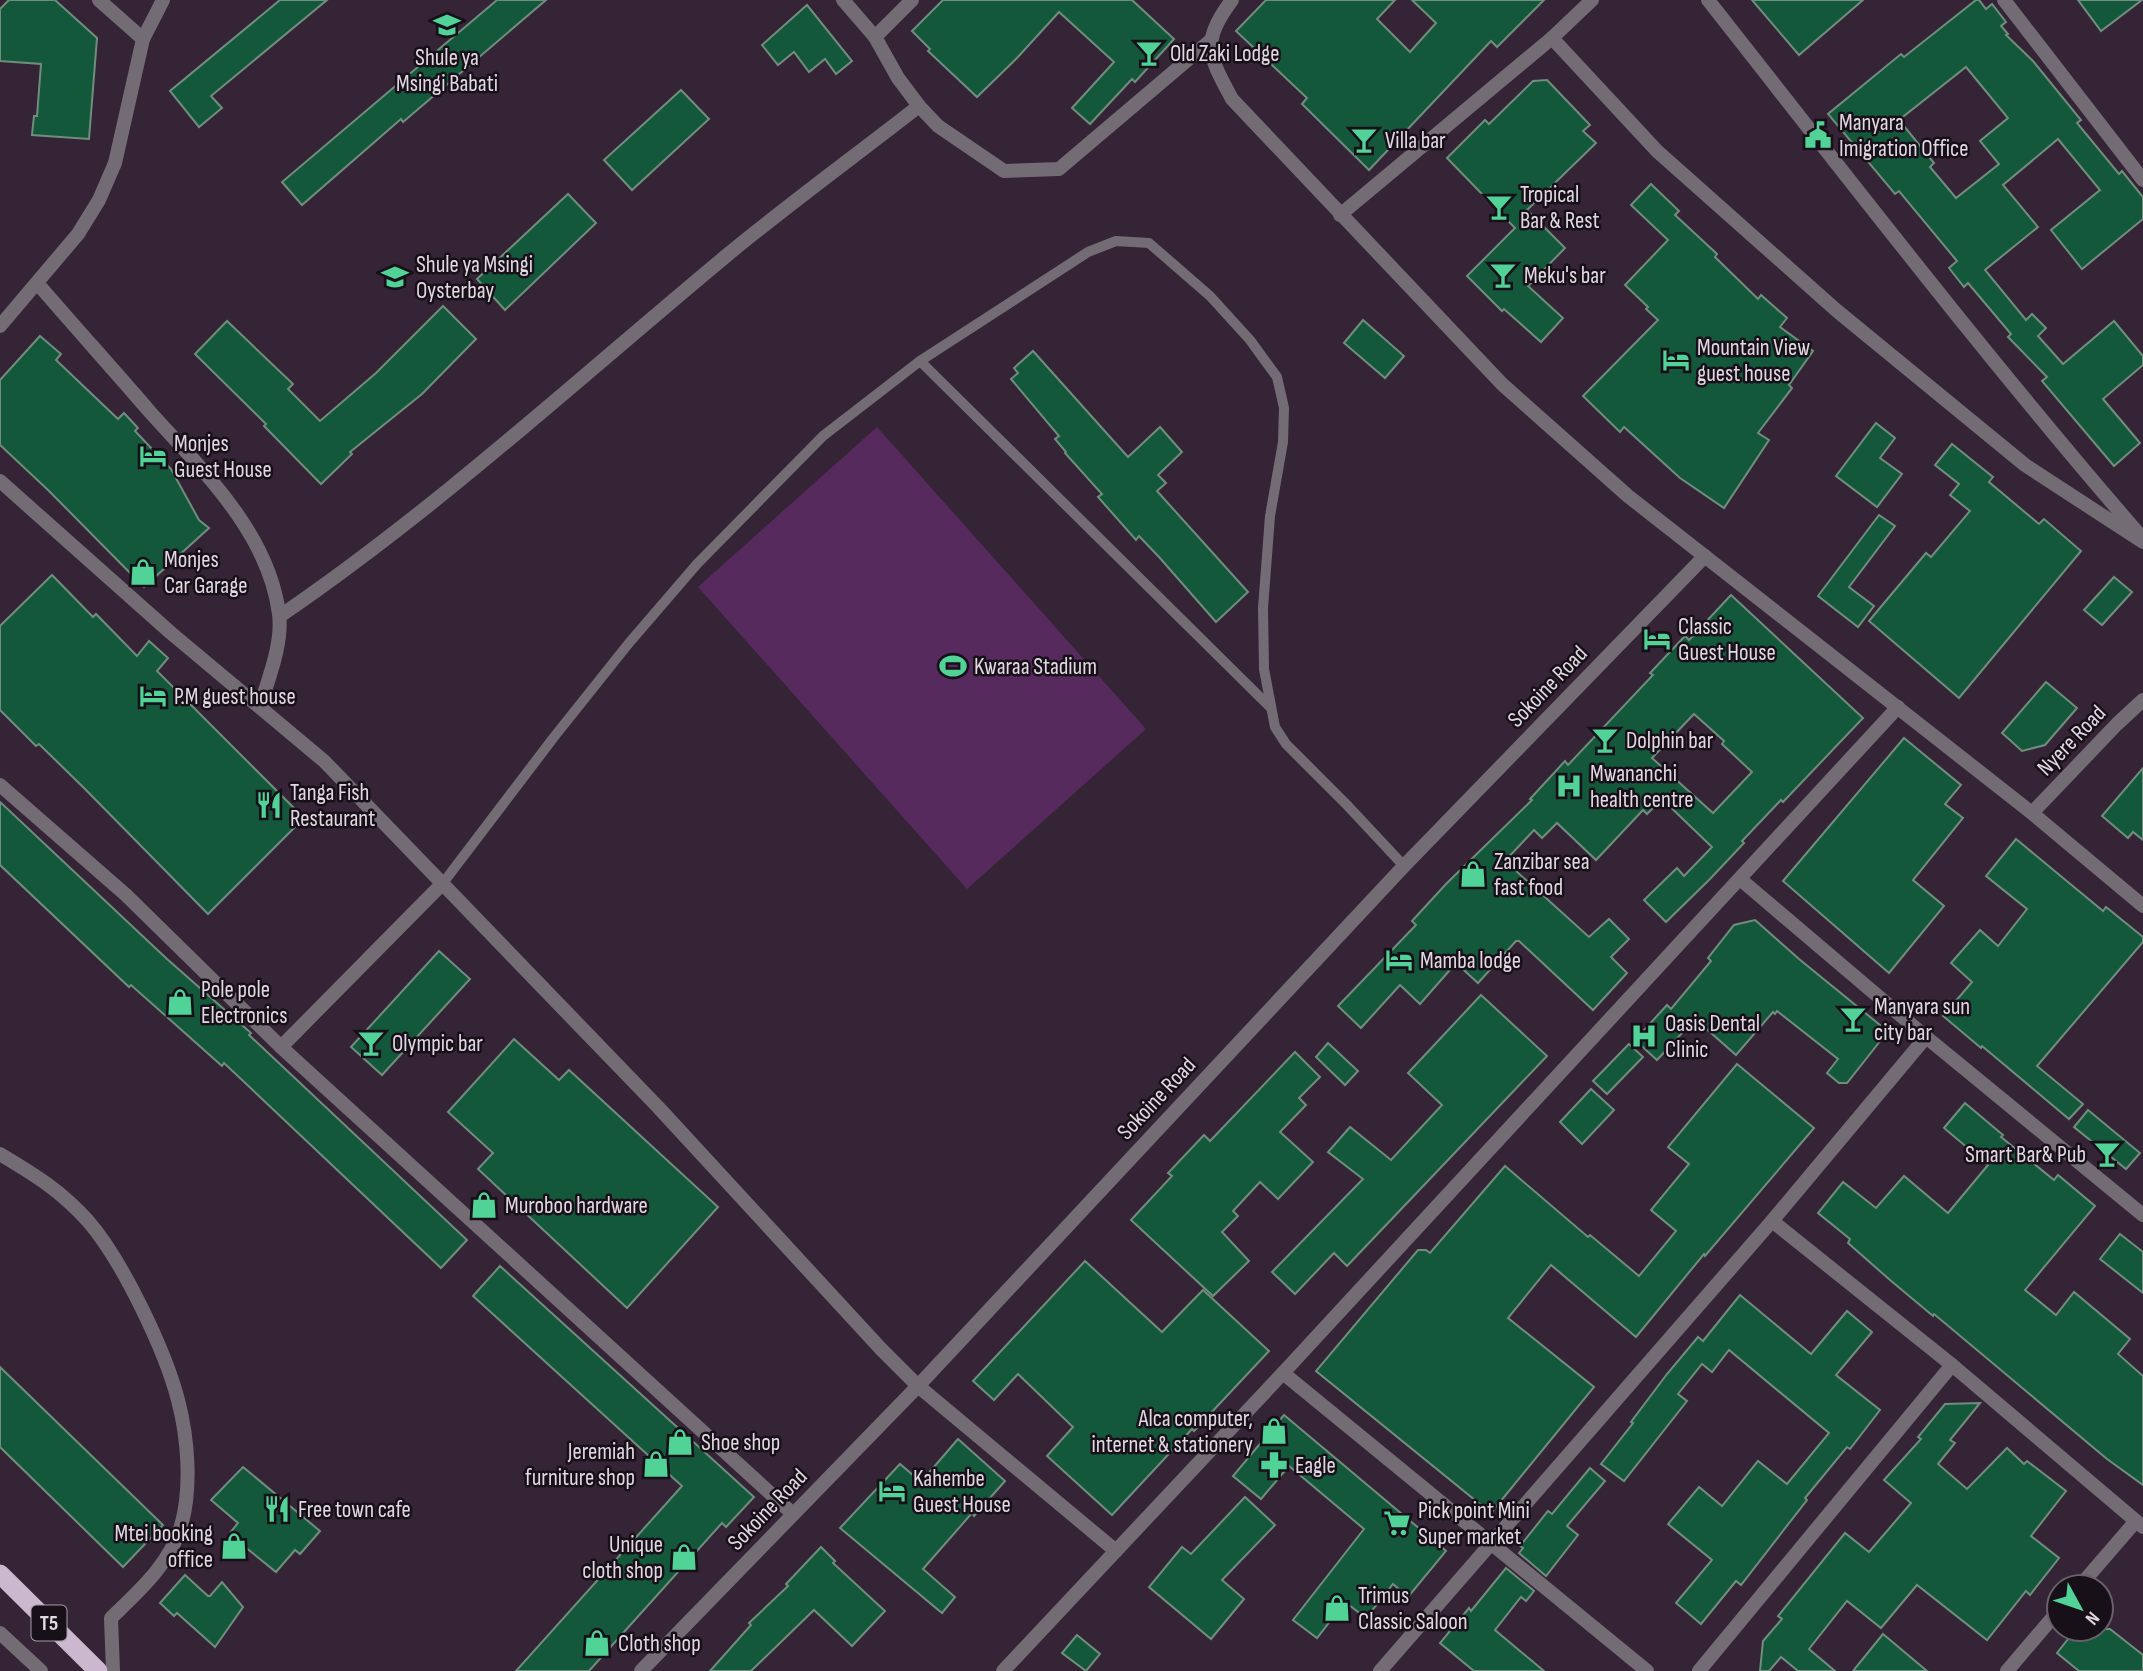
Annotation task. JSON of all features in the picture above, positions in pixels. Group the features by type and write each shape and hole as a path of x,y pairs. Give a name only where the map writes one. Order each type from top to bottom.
{"highway":[{"name":"T5","path":"0,1574 98,1671"}],"street":[{"path":"99,0 143,39"},
{"path":"0,327 78,234 99,200 115,163 143,39 163,0"},
{"path":"843,0 875,37 898,78 919,106 938,126 1004,171 1059,169 1211,40"},
{"path":"875,37 912,0"},
{"path":"1232,0 1216,21 1211,54 1215,68 1233,99 1502,384 1628,496 2032,813 2143,906"},
{"path":"1340,215 1552,38 1592,0"},
{"path":"1708,0 2143,541"},
{"path":"2004,0 2143,180"},
{"path":"1552,38 1657,151 1836,310 2025,465 2143,541"},
{"path":"279,616 336,577 416,516 729,254 919,106"},
{"path":"38,284 200,468 247,528 263,557 275,592 279,616 275,651 260,707"},
{"path":"0,481 171,633 324,761 659,1107 766,1222 834,1301 918,1386 1116,1551"},
{"name":"Sokoine Road","path":"641,1671 918,1386 1404,866 1705,556"},
{"name":"Nyere Road","path":"2032,813 2143,700"},
{"path":"1003,1671 1283,1373 1898,707"},
{"path":"0,785 126,895 281,1047 793,1514"},
{"path":"1740,879 1926,1037 2143,1215"},
{"path":"281,1047 443,883"},
{"path":"1380,1671 1772,1221 1926,1037"},
{"path":"0,1154 52,1185 89,1222 123,1273 159,1347 178,1400 187,1455 186,1503 181,1526 163,1563 111,1618 113,1671"},
{"path":"1772,1221 1952,1365 2139,1524 2092,1573"},
{"path":"1699,1671 1952,1365"},
{"path":"1283,1373 1647,1671"},
{"path":"2007,1671 2045,1626"},
{"path":"0,1633 41,1671"}],"lane":[{"path":"443,883 554,737 697,564 823,436 920,361 1088,253 1116,241 1149,243 1210,296 1250,340 1277,377 1284,408 1283,442 1270,516 1263,608 1264,669 1275,727 1286,744 1348,805 1404,866"},
{"path":"920,361 1270,707"}],"shaded area":[{"path":"877,427 1146,729 967,889 698,587"}],"building":[{"path":"9,0 55,0 97,38 89,139 32,135 34,116 37,116 41,64 0,61 0,9"},
{"path":"280,0 327,0 211,96 222,108 199,127 170,91"},
{"path":"497,0 546,0 403,122 401,119 302,205 282,182"},
{"path":"943,0 1132,0 1174,39 1135,82 1132,79 1090,124 1072,108 1114,62 1059,12 977,97 928,51 930,49 912,31"},
{"path":"1266,0 1395,0 1377,19 1410,52 1436,23 1412,0 1544,0 1497,47 1491,41 1369,170 1302,104 1307,98 1236,31"},
{"path":"1752,0 1863,0 1799,55"},
{"path":"1976,0 1986,9 1992,4 2006,22 2001,26 2008,34 2006,35 2033,61 2081,120 2077,123 2119,174 2122,171 2143,197 2143,219 2082,269 2051,230 2100,190 2058,139 2003,185 2038,227 1985,270 2026,320 2032,314 2046,328 2038,336 2063,364 2114,321 2143,356 2143,365 2103,399 2140,443 2114,466 2042,381 2047,377 2008,337 2011,334 1968,283 1964,287 1949,268 1957,261 1899,191 1895,194 1828,114 1901,54 1904,57","holes":["1966,67 2008,118 1980,141 1999,164 1956,198 1930,167 1934,163 1899,120"]},
{"path":"2078,0 2142,0 2101,31"},
{"path":"807,5 852,61 836,74 825,59 809,72 794,52 778,65 762,45"},
{"path":"1547,80 1590,125 1583,131 1596,143 1527,210 1565,248 1528,286 1563,318 1541,342 1504,309 1502,311 1467,276 1515,228 1447,158 1485,120 1489,124 1533,81"},
{"path":"681,90 709,119 632,190 604,160"},
{"path":"1651,184 1679,211 1675,215 1717,254 1715,257 1758,299 1761,295 1787,318 1780,327 1813,351 1789,385 1792,388 1758,433 1769,440 1724,508 1680,478 1624,427 1620,432 1583,396 1658,320 1625,285 1668,240 1631,205"},
{"path":"568,194 596,223 505,310 477,279"},
{"path":"443,306 476,339 422,394 350,452 352,454 321,484 264,426 266,424 195,354 227,321 293,384 288,389 320,421 376,373"},
{"path":"1363,320 1404,356 1385,378 1344,343"},
{"path":"40,336 61,354 56,360 118,419 124,413 138,428 135,431 171,469 199,520 209,528 144,587 0,445 0,380"},
{"path":"1033,351 1128,457 1160,427 1182,452 1158,475 1166,483 1157,491 1248,592 1216,622 1159,557 1139,536 1136,540 1098,497 1102,494 1065,453 1055,439 1059,436 1011,379 1018,373 1014,368"},
{"path":"1876,423 1895,438 1880,458 1902,474 1877,507 1836,476"},
{"path":"1952,444 1993,477 1989,482 2039,524 2044,519 2081,551 1959,698 1869,621 1926,553 1931,557 1970,511 1950,495 1959,484 1935,465"},
{"path":"1879,515 1895,526 1849,587 1874,606 1858,627 1818,596"},
{"path":"52,575 93,617 96,614 137,656 149,641 168,658 157,671 304,818 208,914 84,788 0,710 0,626"},
{"path":"2114,577 2132,592 2102,625 2084,610"},
{"path":"1731,595 1863,718 1666,922 1644,900 1677,868 1684,876 1712,847 1662,799 1647,814 1643,810 1596,860 1557,823 1542,838 1534,830 1505,861 1589,937 1609,919 1629,939 1611,957 1627,973 1593,1010 1516,941 1478,983 1456,963 1420,1004 1400,985 1361,1028 1338,1006 1416,925 1412,921 1446,884 1532,800 1530,799 1565,761 1568,765 1653,675 1650,673 1685,636 1689,640","holes":["1694,714 1724,741 1722,744 1752,772 1713,813 1652,758"]},
{"path":"2046,682 2077,708 2045,745 2022,751 2002,733"},
{"path":"1904,738 1961,785 1945,804 1963,818 1913,880 1944,906 1889,973 1783,881"},
{"path":"2143,768 2143,840 2133,832 2128,838 2102,816"},
{"path":"0,802 167,959 251,1033 249,1035 467,1240 441,1268 224,1063 222,1066 131,985 129,987 0,865"},
{"path":"2016,839 2103,911 2106,907 2143,937 2143,942 2037,1066 2083,1104 2069,1119 1943,1016 1972,982 1951,963 1980,930 1998,946 2027,909 1986,876"},
{"path":"1755,920 1880,1025 1881,1040 1847,1083 1839,1083 1827,1073 1838,1059 1777,1011 1775,1014 1773,1012 1736,1055 1695,1019 1657,1060 1635,1040 1667,1005 1671,1009 1711,961 1708,958 1734,925"},
{"path":"439,951 470,979 382,1075 351,1047"},
{"path":"1481,995 1547,1056 1347,1266 1334,1253 1295,1294 1272,1272 1363,1179 1328,1152 1350,1127 1391,1160 1442,1105 1408,1073"},
{"path":"514,1039 559,1080 569,1070 718,1207 627,1308 478,1169 493,1153 448,1112"},
{"path":"1328,1043 1358,1071 1345,1085 1316,1057"},
{"path":"1629,1044 1643,1057 1607,1094 1593,1081"},
{"path":"1295,1052 1320,1077 1299,1098 1306,1105 1280,1132 1313,1162 1278,1199 1260,1182 1233,1211 1238,1216 1222,1232 1249,1261 1213,1296 1131,1220 1172,1176 1168,1173 1204,1135 1210,1141"},
{"path":"1737,1064 1814,1128 1636,1337 1551,1265 1508,1318 1594,1387 1491,1513 1316,1371 1418,1250 1430,1253 1505,1166 1588,1237 1590,1235 1639,1276 1676,1231 1651,1210 1689,1164 1668,1147"},
{"path":"1591,1089 1614,1110 1582,1144 1560,1122"},
{"path":"1965,1103 2003,1135 2001,1137 2054,1180 2058,1175 2095,1206 2025,1290 2056,1315 2074,1292 2130,1339 2118,1354 2143,1376 2143,1485 2107,1459 1934,1314 1933,1316 1848,1243 1850,1239 1818,1213 1843,1182 1876,1208 1904,1176 1948,1213 1988,1165 1944,1128"},
{"path":"2088,1110 2140,1153 2126,1169 2074,1127"},
{"path":"2120,1234 2143,1252 2143,1293 2100,1259"},
{"path":"1085,1261 1162,1332 1203,1290 1269,1351 1112,1515 1047,1456 1073,1427 1018,1374 994,1400 973,1381"},
{"path":"500,1266 754,1497 726,1527 722,1523 589,1671 516,1671 682,1486 473,1296"},
{"path":"1740,1295 1811,1354 1847,1311 1872,1332 1836,1375 1880,1410 1850,1449 1847,1447 1805,1498 1807,1500 1741,1585 1736,1581 1701,1624 1676,1603 1712,1560 1668,1524 1699,1487 1722,1506 1758,1461 1787,1484 1829,1433 1729,1350 1712,1372 1702,1364 1678,1394 1687,1401 1624,1481 1601,1464 1667,1374 1698,1337 1703,1341"},
{"path":"0,1367 163,1525 123,1567 0,1447"},
{"path":"1980,1403 1950,1440 1955,1443 1938,1464 1967,1489 2007,1448 2024,1464 2027,1461 2066,1491 2031,1536 2059,1558 2030,1595 2026,1591 1987,1640 1917,1585 1881,1628 1847,1601 1809,1649 1835,1671 1798,1671 1781,1657 1769,1671 1760,1671 1763,1641 1782,1619 1778,1616 1845,1533 1869,1552 1911,1503 1884,1480 1921,1439 1918,1437 1945,1404"},
{"path":"1284,1415 1446,1551 1408,1597 1393,1584 1366,1618 1345,1602 1317,1638 1293,1620 1364,1529 1289,1466 1261,1499 1233,1476"},
{"path":"958,1439 1005,1481 974,1516 972,1513 923,1569 955,1597 942,1613 840,1528 900,1464 921,1482"},
{"path":"243,1467 320,1531 300,1554 295,1550 276,1572 229,1534 238,1523 211,1500"},
{"path":"1590,1468 1605,1481 1567,1526 1578,1535 1546,1576 1519,1553 1523,1548 1520,1546 1548,1511 1552,1514"},
{"path":"1245,1497 1275,1525 1222,1580 1244,1599 1211,1639 1149,1587 1182,1547 1191,1554"},
{"path":"821,1547 835,1561 833,1563 885,1611 852,1646 814,1610 751,1671 710,1671 751,1625 749,1623 788,1586 786,1584"},
{"path":"1506,1568 1534,1591 1526,1601 1521,1597 1495,1630 1544,1671 1474,1671 1440,1643 1469,1608 1471,1611"},
{"path":"185,1575 208,1596 222,1582 243,1607 215,1647 177,1613 174,1616 160,1603"},
{"path":"2115,1633 2143,1655 2143,1671 2079,1671 2057,1653 2065,1643 2115,1643"},
{"path":"1883,1634 1927,1671 1853,1671"},
{"path":"1077,1635 1100,1654 1086,1671 1062,1653"}],"place":[{"name":"Shule ya Msingi Babati","path":"447,25"},
{"name":"Old Zaki Lodge","path":"1149,53"},
{"name":"Manyara Imigration Office","path":"1818,135"},
{"name":"Villa bar","path":"1364,140"},
{"name":"Tropical Bar & Rest","path":"1499,207"},
{"name":"Meku's bar","path":"1503,275"},
{"name":"Shule ya Msingi Oysterbay","path":"395,277"},
{"name":"Mountain View guest house","path":"1676,360"},
{"name":"Monjes Guest House","path":"153,456"},
{"name":"Monjes Car Garage","path":"143,572"},
{"name":"Classic Guest House","path":"1657,639"},
{"name":"Kwaraa Stadium","path":"953,666"},
{"name":"P.M guest house","path":"153,696"},
{"name":"Dolphin bar","path":"1605,740"},
{"name":"Mwananchi health centre","path":"1569,786"},
{"name":"Tanga Fish Restaurant","path":"269,805"},
{"name":"Zanzibar sea fast food","path":"1473,874"},
{"name":"Mamba lodge","path":"1399,960"},
{"name":"Pole pole Electronics","path":"180,1002"},
{"name":"Manyara sun city bar","path":"1853,1019"},
{"name":"Oasis Dental Clinic","path":"1644,1036"},
{"name":"Olympic bar","path":"371,1043"},
{"name":"Smart Bar& Pub","path":"2107,1154"},
{"name":"Muroboo hardware","path":"484,1205"},
{"name":"Alca computer, internet & stationery","path":"1274,1431"},
{"name":"Shoe shop","path":"680,1442"},
{"name":"Jeremiah furniture shop","path":"656,1464"},
{"name":"Eagle","path":"1274,1465"},
{"name":"Kahembe Guest House","path":"892,1491"},
{"name":"Free town cafe","path":"277,1509"},
{"name":"Pick point Mini Super market","path":"1397,1523"},
{"name":"Mtei booking office","path":"234,1546"},
{"name":"Unique cloth shop","path":"684,1557"},
{"name":"Trimus Classic Saloon","path":"1337,1608"},
{"name":"Cloth shop","path":"597,1643"}]}
